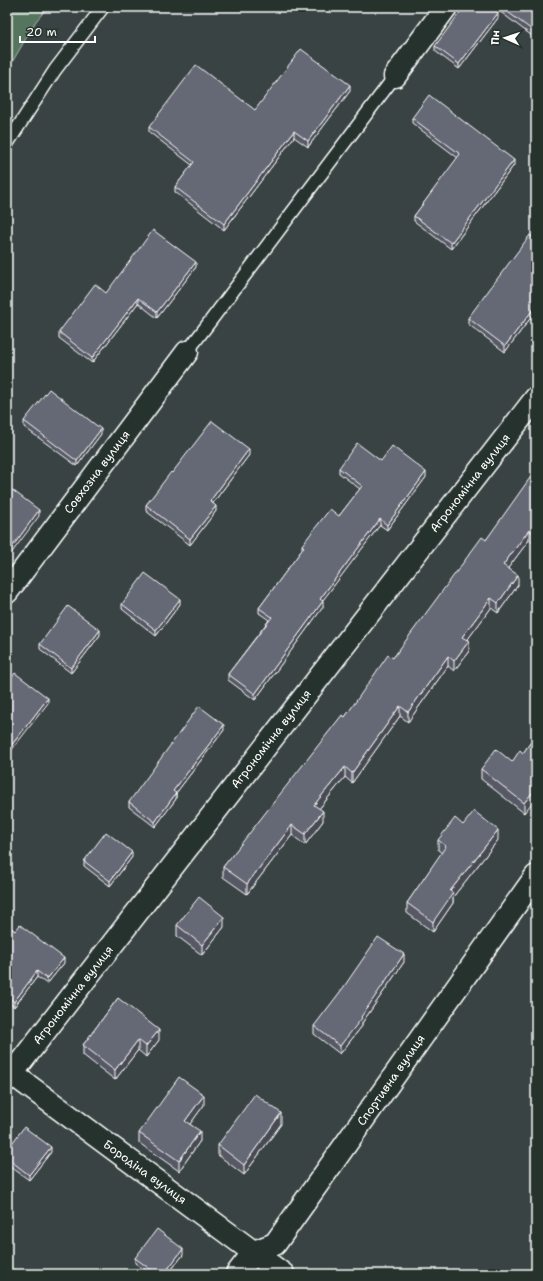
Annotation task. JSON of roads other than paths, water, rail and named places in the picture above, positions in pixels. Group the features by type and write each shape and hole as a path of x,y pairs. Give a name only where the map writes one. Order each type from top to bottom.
{"street":[{"path":"395,76 446,7"},
{"name":"Совхозна вулиця","path":"7,592 187,352"},
{"name":"Агрономічна вулиця","path":"9,1075 536,398"},
{"name":"Спортивна вулиця","path":"254,1252 275,1244 536,876"},
{"name":"Бородіна вулиця","path":"9,1075 283,1274"},
{"path":"237,1274 254,1252"}],"lane":[{"path":"7,144 54,70 103,7"},
{"path":"187,352 395,76"}]}
